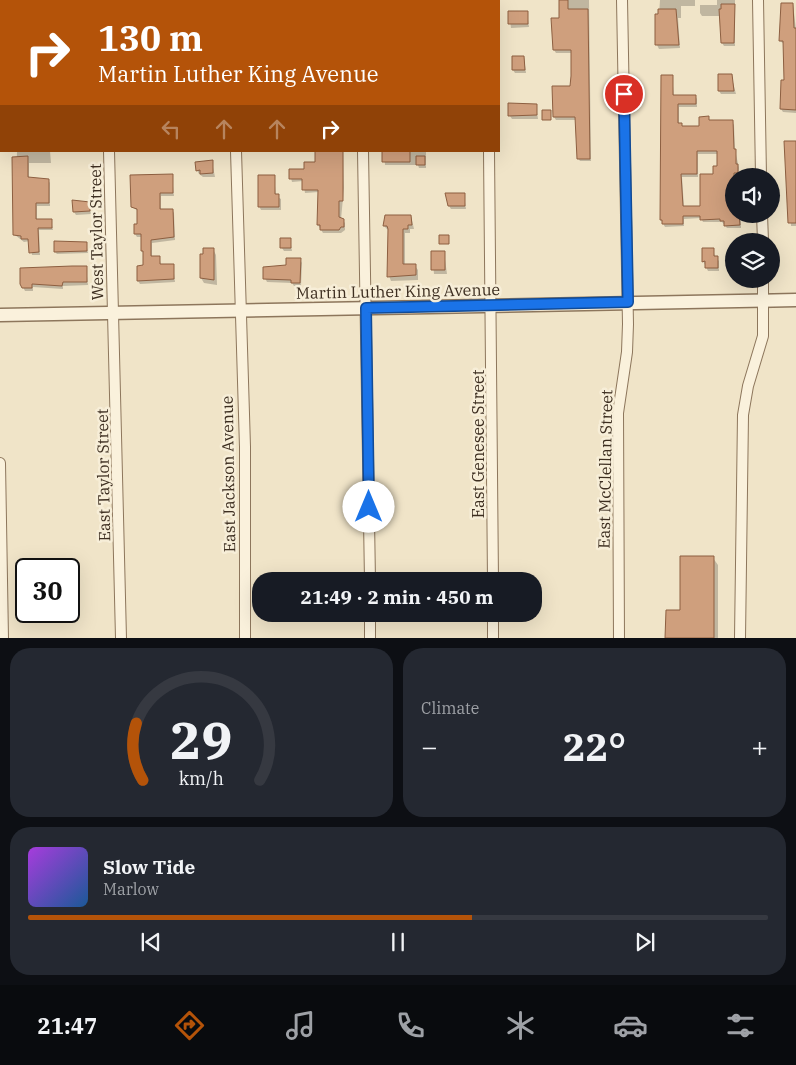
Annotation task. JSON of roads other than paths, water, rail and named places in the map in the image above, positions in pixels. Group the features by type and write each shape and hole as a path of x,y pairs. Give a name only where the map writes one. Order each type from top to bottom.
{"street":[{"name":"East McClellan Street","path":"619,638 618,420 627,352 628,302 622,0"},
{"path":"758,0 761,168"},
{"name":"West Taylor Street","path":"109,152 112,312"},
{"name":"East Jackson Avenue","path":"236,152 239,310 245,447 245,638"},
{"path":"363,152 370,572"},
{"name":"East Genesee Street","path":"489,152 494,572"},
{"path":"740,638 740,494 744,403 762,345 763,288"},
{"name":"Martin Luther King Avenue","path":"0,315 796,300"},
{"name":"East Taylor Street","path":"112,312 115,329 121,638"},
{"path":"0,463 3,638"},
{"path":"370,622 370,638"},
{"path":"493,622 493,638"}]}
